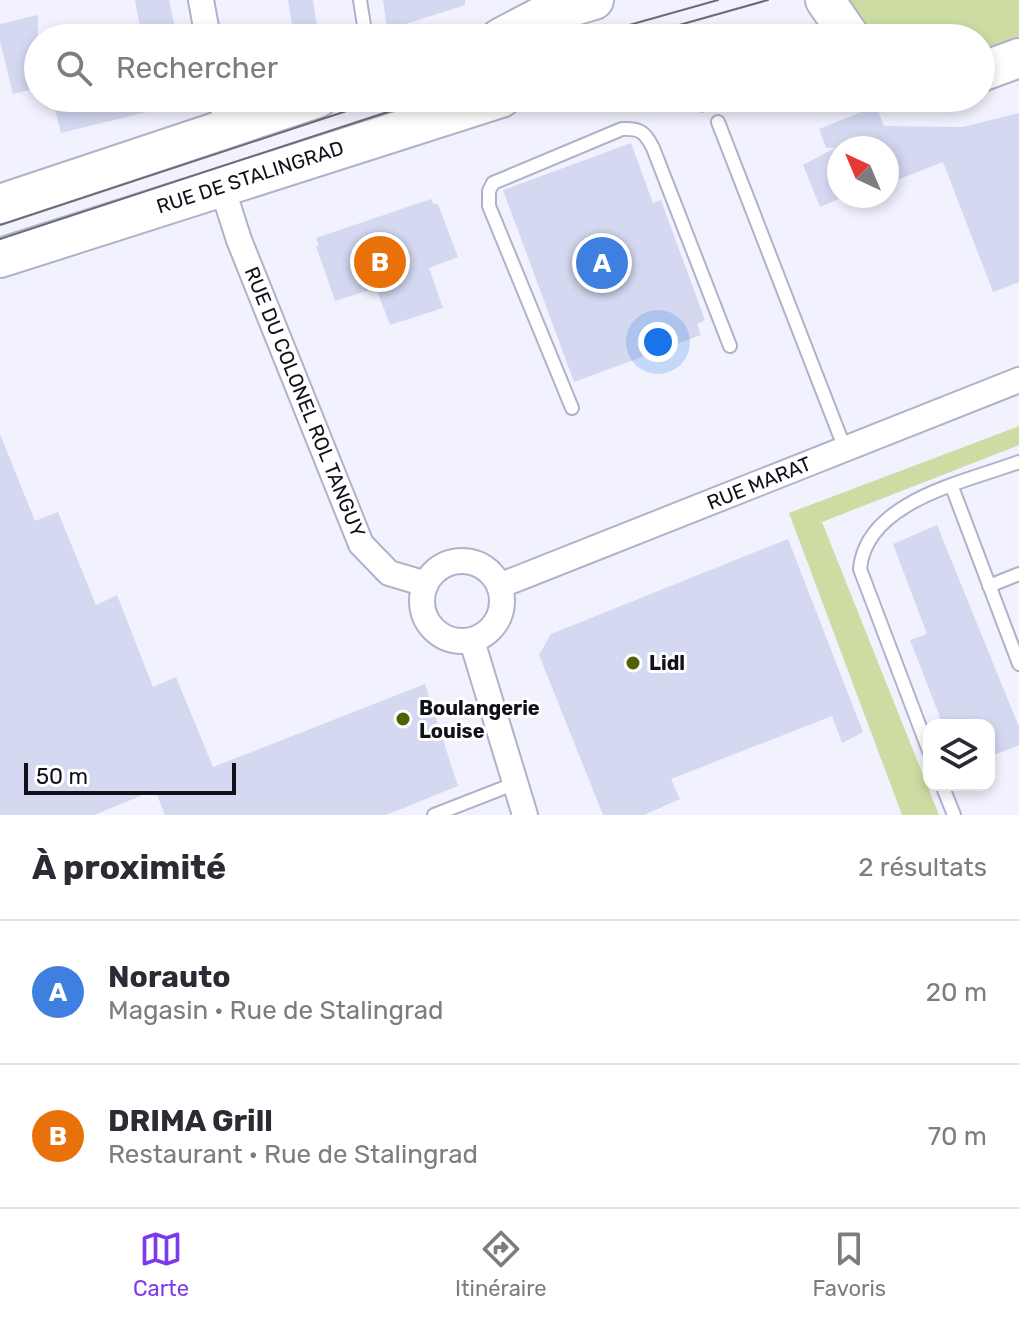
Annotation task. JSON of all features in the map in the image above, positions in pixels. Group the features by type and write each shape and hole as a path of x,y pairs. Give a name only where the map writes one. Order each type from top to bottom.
{"main road":[{"path":"527,24 544,15 594,0"},
{"path":"825,0 841,24"},
{"path":"995,67 1019,58"},
{"name":"RUE DE STALINGRAD","path":"0,258 457,112"},
{"path":"0,204 224,113"}],"street":[{"path":"201,0 205,24"},
{"name":"RUE DU COLONEL ROL TANGUY","path":"222,187 239,240 361,544 389,573 426,584"},
{"name":"RUE MARAT","path":"499,586 1019,380"},
{"path":"457,561 482,566 499,586 501,613 494,625 472,641 447,639 427,622 422,596 426,584 433,573 457,561"},
{"path":"472,641 525,815"}],"lane":[{"path":"360,0 364,24"},
{"path":"718,122 845,449"},
{"path":"572,408 489,206 489,191 493,183 622,129 636,128 646,134 653,148 730,346"},
{"path":"923,735 860,569 862,550 888,517 906,505 1019,462"},
{"path":"952,487 1019,664"},
{"path":"989,586 1019,574"},
{"path":"434,815 516,783"},
{"path":"944,791 954,815"}],"green space":[{"path":"843,0 1019,0 1019,42 995,52 995,24 864,24"},
{"path":"1019,426 1019,445 822,522 923,775 923,791 929,791 939,815 902,815 789,513"}],"building":[{"path":"135,0 169,0 174,24 139,24"},
{"path":"288,0 313,0 317,24 292,24"},
{"path":"383,0 465,0 465,5 406,24 386,24"},
{"path":"38,15 38,24 24,24 24,91 13,94 0,41 0,24"},
{"path":"56,112 147,112 61,133"},
{"path":"861,112 878,112 884,126 962,127 1019,113 1019,282 993,292 943,162 899,179 899,136 827,136 826,148 819,129"},
{"path":"631,143 653,203 661,200 705,320 697,324 701,335 574,382 503,190"},
{"path":"827,152 827,204 820,207 803,165"},
{"path":"431,199 438,204 458,257 429,268 443,308 390,325 376,288 335,301 316,238"},
{"path":"0,434 35,521 58,512 96,605 117,595 153,687 176,677 213,767 425,684 458,786 386,815 165,815 155,790 94,815 0,815"},
{"path":"937,525 1019,727 1019,745 995,755 995,719 941,719 910,640 927,634 893,544"},
{"path":"788,539 863,732 842,743 832,716 671,779 680,799 644,815 603,815 539,655 551,634"}],"tram line":[{"path":"633,24 718,0"},
{"path":"683,24 768,0"},
{"path":"0,225 343,112"},
{"path":"0,239 387,112"}],"place":[{"name":"DRIMA Grill","path":"380,262"},
{"name":"Norauto","path":"602,263"},
{"name":"Lidl","path":"633,663"},
{"name":"Boulangerie Louise","path":"403,719"}]}
